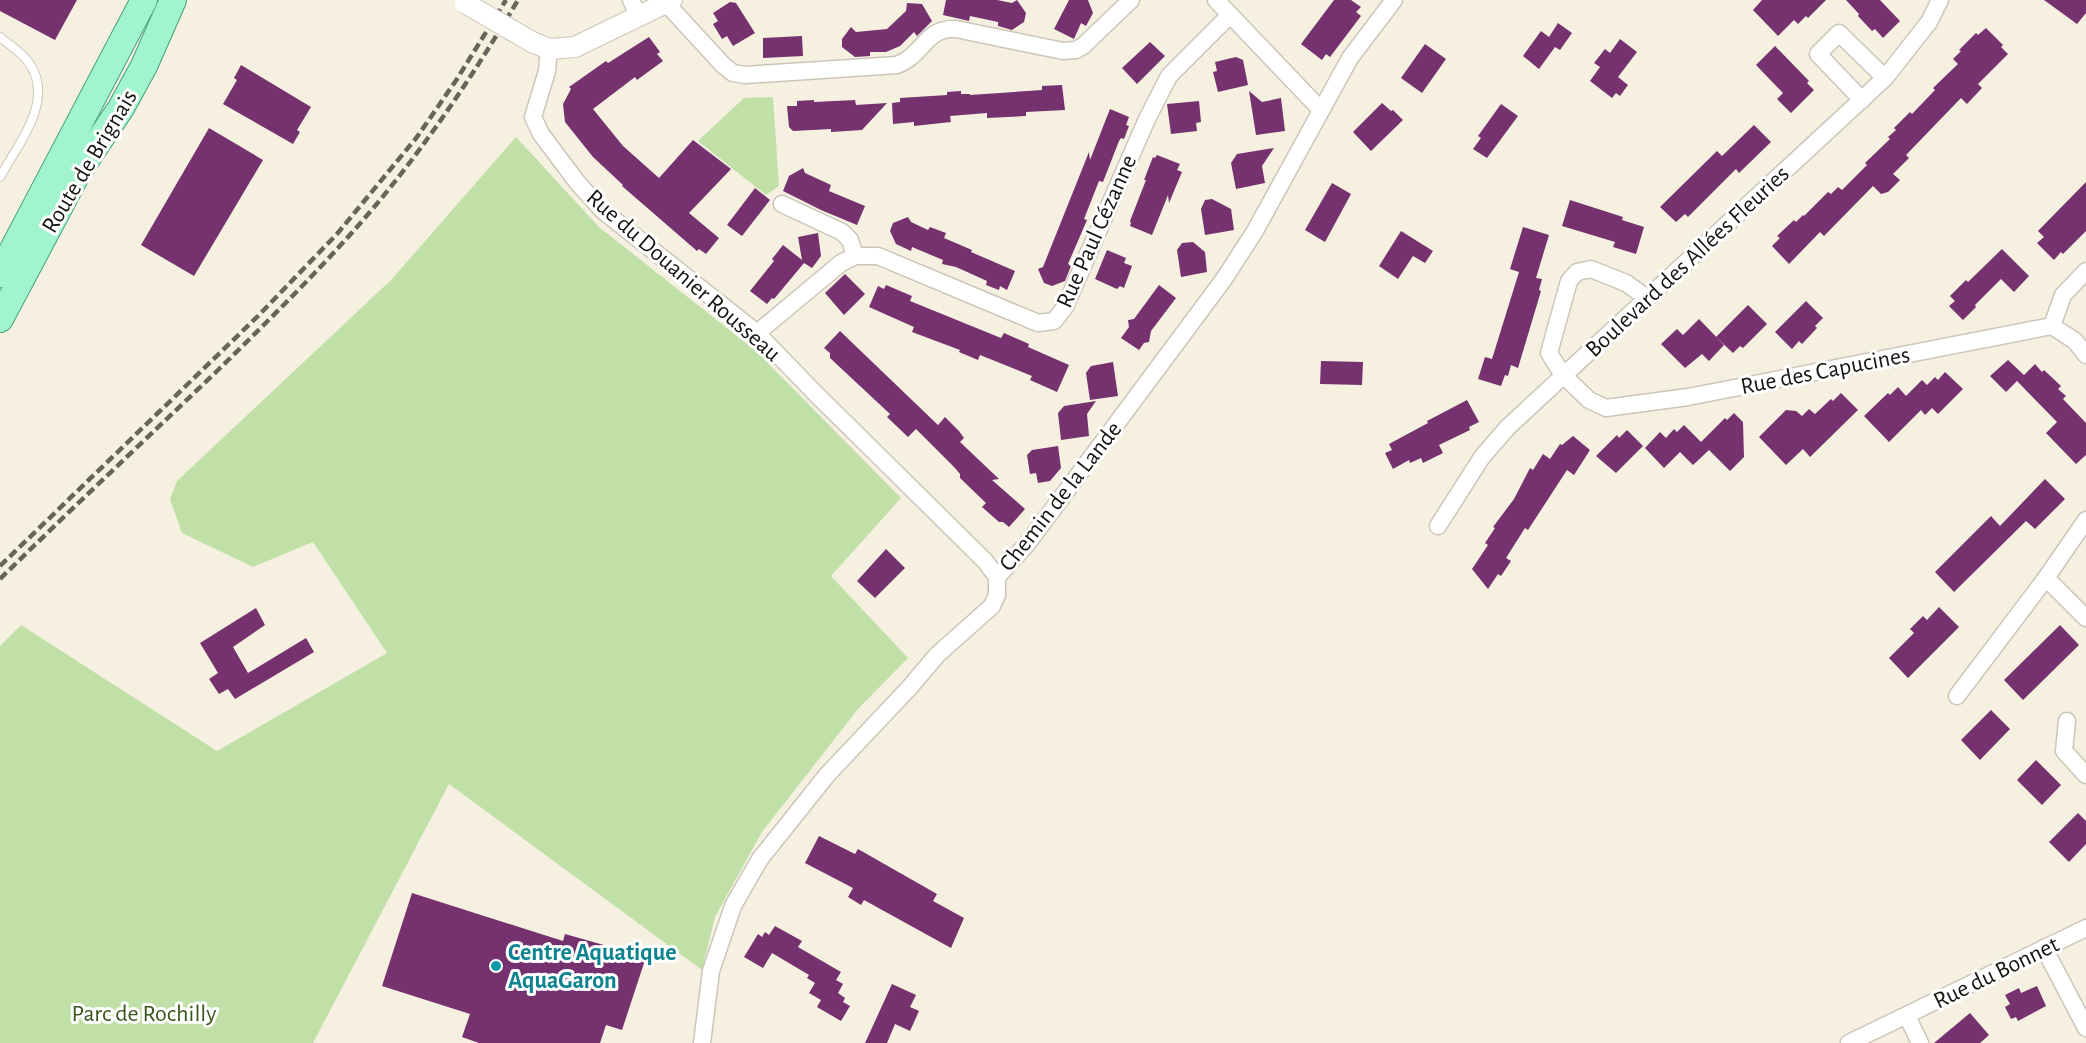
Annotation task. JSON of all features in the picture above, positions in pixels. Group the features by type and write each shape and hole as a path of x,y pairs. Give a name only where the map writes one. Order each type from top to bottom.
{"main road":[{"name":"Route de Brignais","path":"0,274 144,0"},
{"name":"Route de Brignais","path":"0,319 78,172 121,108 144,66 173,0"}],"street":[{"path":"461,2 541,45 575,47 635,8 669,2 723,66 734,74 745,75 897,65 908,61 934,33 943,28 1063,51 1076,50 1131,0"},
{"path":"1215,0 1321,110"},
{"name":"Chemin de la Lande","path":"702,1043 711,970 733,906 760,859 827,775 937,656 992,606 997,595 997,577 1027,544 1167,354 1210,300 1255,231 1350,58 1394,0"},
{"name":"Boulevard des Allées Fleuries","path":"1438,526 1482,457 1508,427 1885,78 1929,22 1940,0"},
{"name":"Rue Paul Cézanne","path":"855,256 878,256 1038,323 1054,321 1065,307 1147,118 1169,76 1230,15"},
{"path":"1862,100 1818,54 1839,33 1885,78"},
{"name":"Rue du Douanier Rousseau","path":"541,45 547,71 533,117 541,134 577,183 602,210 757,333 814,393 985,561 997,577"},
{"path":"757,333 841,263 855,256 850,240 842,232 782,204"},
{"name":"Rue des Capucines","path":"1647,298 1626,283 1591,269 1577,272 1569,281 1549,353 1563,375 1589,400 1606,408 1688,397 2052,326"},
{"path":"2086,271 2063,295 2052,326 2075,341 2086,355"},
{"path":"1957,696 2046,578 2086,519"},
{"path":"2046,578 2086,618"},
{"path":"2067,721 2064,751 2086,775"},
{"name":"Rue du Bonnet","path":"1849,1043 2086,928"},
{"path":"2044,948 2086,1028"},
{"name":"Rue du Bonnet","path":"1907,1016 1920,1043"}],"lane":[{"path":"0,37 24,57 33,69 39,87 38,110 0,177"}],"green space":[{"path":"773,97 779,186 766,195 698,141 744,98"},
{"name":"Parc de Rochilly","path":"516,137 599,227 756,351 901,498 831,576 908,658 858,709 762,832 715,917 702,970 449,784 313,1043 0,1043 0,646 21,625 217,751 387,653 313,542 253,567 182,533 170,499 177,481 392,279"}],"building":[{"path":"0,0 77,0 55,40 0,11"},
{"path":"946,0 997,0 1012,3 1017,0 1026,13 1024,22 1012,30 998,26 998,22 970,16 969,21 943,15"},
{"path":"1069,0 1088,0 1093,13 1086,26 1081,23 1074,39 1054,29"},
{"path":"1334,0 1351,0 1361,7 1356,12 1361,16 1330,57 1326,54 1322,60 1301,44"},
{"path":"1762,0 1826,0 1808,18 1806,16 1798,24 1794,20 1778,36 1753,10"},
{"path":"1846,0 1880,0 1900,21 1883,38 1875,29 1872,31"},
{"path":"2044,0 2086,0 2086,13 2077,24"},
{"path":"730,2 736,3 755,33 733,46 727,36 722,39 713,24 718,21 713,13"},
{"path":"907,3 922,4 932,21 917,36 914,32 900,46 886,52 870,52 870,56 855,57 842,47 842,39 851,27 856,32 887,29 906,11"},
{"path":"1558,23 1572,33 1560,50 1555,47 1539,69 1523,56 1541,31 1549,37"},
{"path":"1986,28 2003,45 2001,47 2008,54 1978,84 1982,88 1967,104 1961,98 1906,155 1909,158 1893,174 1900,180 1888,192 1881,194 1873,186 1824,236 1820,232 1789,264 1772,246 1780,238 1777,236 1794,220 1796,222 1804,216 1828,192 1831,194 1838,187 1842,190 1890,139 1888,137 1896,130 1894,128 1910,112 1912,114 1935,90 1933,88 1958,64 1953,59 1961,51 1959,50 1976,33 1978,35"},
{"path":"802,36 803,56 763,58 763,38"},
{"path":"649,37 660,52 657,54 663,61 637,80 635,77 593,109 623,146 659,178 693,140 731,169 689,213 719,238 706,254 699,249 697,251 622,186 593,157 565,122 563,104 571,89 569,87 606,61 608,63"},
{"path":"1620,39 1637,52 1618,77 1628,85 1620,96 1616,93 1612,98 1590,81 1600,67 1594,63 1605,49 1610,53"},
{"path":"1150,42 1165,56 1137,84 1122,68"},
{"path":"1425,44 1446,59 1422,93 1401,78"},
{"path":"1775,46 1809,81 1807,83 1814,90 1791,113 1777,99 1783,93 1756,65"},
{"path":"1236,57 1243,60 1248,85 1218,92 1213,72 1217,71 1215,62"},
{"path":"241,65 311,107 297,130 300,132 293,144 223,104 237,80 234,78"},
{"path":"1062,85 1065,110 1026,112 1026,116 987,118 987,113 950,116 951,122 914,126 914,122 893,124 892,103 900,102 900,98 947,95 947,92 961,91 961,94 970,95 1042,90 1042,86"},
{"path":"1249,91 1262,102 1281,98 1285,131 1256,135"},
{"path":"814,100 814,102 855,100 856,105 887,103 862,130 793,131 789,127 787,106 797,106 797,101"},
{"path":"1199,101 1201,122 1196,123 1197,131 1171,134 1167,104"},
{"path":"1382,103 1403,120 1371,151 1353,132"},
{"path":"1501,104 1518,116 1487,158 1473,149 1481,138 1478,136"},
{"path":"1110,109 1129,117 1126,125 1129,126 1124,139 1121,138 1119,141 1103,182 1099,181 1084,219 1087,220 1068,264 1071,266 1065,281 1052,286 1044,283 1038,269 1043,267 1089,152 1090,160"},
{"path":"1754,125 1771,142 1739,173 1736,169 1688,217 1685,214 1676,222 1660,207 1717,151 1722,156"},
{"path":"209,128 263,160 194,276 141,245"},
{"path":"1274,148 1262,166 1265,183 1236,189 1231,163 1237,154"},
{"path":"1157,155 1180,164 1177,170 1182,172 1169,203 1168,195 1152,235 1130,226 1130,221 1153,157"},
{"path":"803,168 805,173 831,185 829,191 865,206 857,225 783,191 789,176"},
{"path":"2086,182 2086,231 2054,260 2037,243 2044,237 2038,231"},
{"path":"1332,183 1351,194 1325,242 1305,230"},
{"path":"755,188 770,200 742,236 727,225"},
{"path":"1212,199 1231,209 1234,230 1205,235 1201,209 1205,200"},
{"path":"1570,200 1623,217 1622,220 1644,227 1636,254 1613,247 1615,242 1562,226"},
{"path":"908,217 911,222 928,230 930,227 946,233 944,238 1015,271 1007,290 1000,286 999,290 986,285 987,281 956,267 942,264 943,260 912,247 911,251 896,244 890,231 893,223"},
{"path":"1523,227 1549,235 1536,278 1542,279 1539,290 1541,291 1518,368 1511,365 1508,376 1505,375 1501,386 1478,379 1485,357 1492,359 1519,272 1510,269"},
{"path":"1401,231 1433,251 1425,263 1413,256 1398,279 1379,266"},
{"path":"818,233 821,256 812,268 804,263 774,299 772,298 767,304 750,291 774,261 772,259 783,245 802,260 798,237"},
{"path":"1193,242 1205,252 1207,272 1181,277 1177,250 1182,243"},
{"path":"2002,249 2029,276 2014,292 2001,279 1963,320 1949,306 1955,301 1950,296"},
{"path":"1107,250 1126,258 1124,263 1132,266 1124,288 1120,286 1117,289 1095,279"},
{"path":"845,274 865,294 844,315 825,293"},
{"path":"886,285 912,296 910,301 1001,338 1004,333 1029,344 1028,347 1069,365 1057,392 1030,380 1032,376 980,355 978,360 959,352 960,350 912,332 914,327 869,307 878,286 884,289"},
{"path":"1159,285 1176,298 1151,331 1149,342 1144,343 1139,350 1121,338 1129,327 1128,320 1134,319"},
{"path":"1806,301 1823,318 1802,344 1799,341 1792,349 1775,332"},
{"path":"1748,305 1767,324 1743,348 1740,346 1733,353 1716,337"},
{"path":"1699,319 1724,345 1709,361 1702,354 1685,368 1661,344 1677,329 1683,335"},
{"path":"840,331 938,425 945,417 959,431 964,438 960,442 999,479 992,480 1025,509 1009,527 999,522 982,507 986,503 916,429 908,437 887,417 890,414 830,358 830,353 824,348"},
{"path":"2008,360 2024,375 2035,364 2042,372 2044,370 2061,386 2058,389 2066,396 2063,399 2086,423 2086,455 2076,464 2046,433 2057,422 2017,381 2006,392 1990,376"},
{"path":"1321,361 1363,362 1362,385 1320,384"},
{"path":"1113,362 1118,396 1090,400 1086,373 1091,366"},
{"path":"1945,372 1963,389 1938,414 1932,408 1925,415 1921,410 1889,442 1864,416 1888,393 1890,395 1898,387 1906,396 1922,380 1927,385 1935,377 1938,380"},
{"path":"1841,393 1858,410 1810,457 1803,449 1786,465 1759,437 1786,410 1796,411 1802,416 1809,409 1815,414"},
{"path":"1467,400 1479,422 1469,427 1470,430 1439,445 1443,453 1423,463 1421,458 1410,463 1409,460 1393,469 1385,453 1392,450 1389,444"},
{"path":"1096,401 1087,414 1089,436 1061,440 1058,413 1064,406"},
{"path":"1734,413 1743,422 1744,457 1730,471 1709,450 1693,465 1680,452 1664,468 1645,448 1660,432 1666,438 1674,429 1677,432 1684,425 1701,442 1725,418 1727,420"},
{"path":"1627,430 1643,446 1616,473 1596,456 1617,435 1619,438"},
{"path":"1573,436 1590,450 1574,475 1567,470 1528,530 1525,528 1506,558 1511,561 1488,589 1472,569 1488,545 1485,543 1495,528 1493,527 1514,499 1530,468 1533,470 1543,454 1550,459 1560,444 1562,445"},
{"path":"1058,446 1061,468 1050,481 1038,483 1036,473 1030,474 1027,455 1032,450"},
{"path":"2045,479 2065,499 2035,529 2026,521 1954,592 1935,572 1991,516 2000,526"},
{"path":"886,549 905,568 875,598 857,581"},
{"path":"1939,607 1959,627 1908,678 1889,658 1914,633 1910,629 1923,616 1927,620"},
{"path":"256,608 265,625 233,647 248,673 306,638 314,652 235,699 228,689 219,694 209,679 218,673 200,643"},
{"path":"2060,625 2079,645 2023,700 2004,680"},
{"path":"1991,710 2010,729 1980,760 1961,740"},
{"path":"2036,760 2061,785 2042,805 2017,780"},
{"path":"2078,813 2086,821 2086,844 2069,862 2049,842"},
{"path":"819,836 855,854 858,849 937,894 933,901 964,918 951,948 864,900 861,905 848,897 853,888 805,863"},
{"name":"Centre Aquatique AquaGaron","path":"412,893 563,941 565,934 646,957 622,1030 606,1025 600,1043 479,1043 462,1037 470,1014 382,986"},
{"path":"775,926 802,941 798,947 841,972 836,980 843,984 838,993 845,998 843,1002 850,1006 841,1021 817,1007 821,1000 809,993 815,983 807,978 809,975 772,953 763,968 744,957 758,934 762,937 765,932 769,935"},
{"path":"892,984 916,995 910,1007 919,1011 910,1031 895,1024 887,1043 865,1043"},
{"path":"2037,986 2046,1006 2018,1021 2016,1017 2011,1019 2005,1007 2010,1004 2005,995 2019,988 2021,993"},
{"path":"1970,1013 1989,1035 1980,1043 1934,1043"}],"railway":[{"path":"0,566 258,316 337,234 417,137 457,79 506,0"},
{"path":"0,579 236,352 352,233 391,187 430,135 467,82 518,0"}],"place":[{"name":"Centre Aquatique AquaGaron","path":"496,966"}]}
